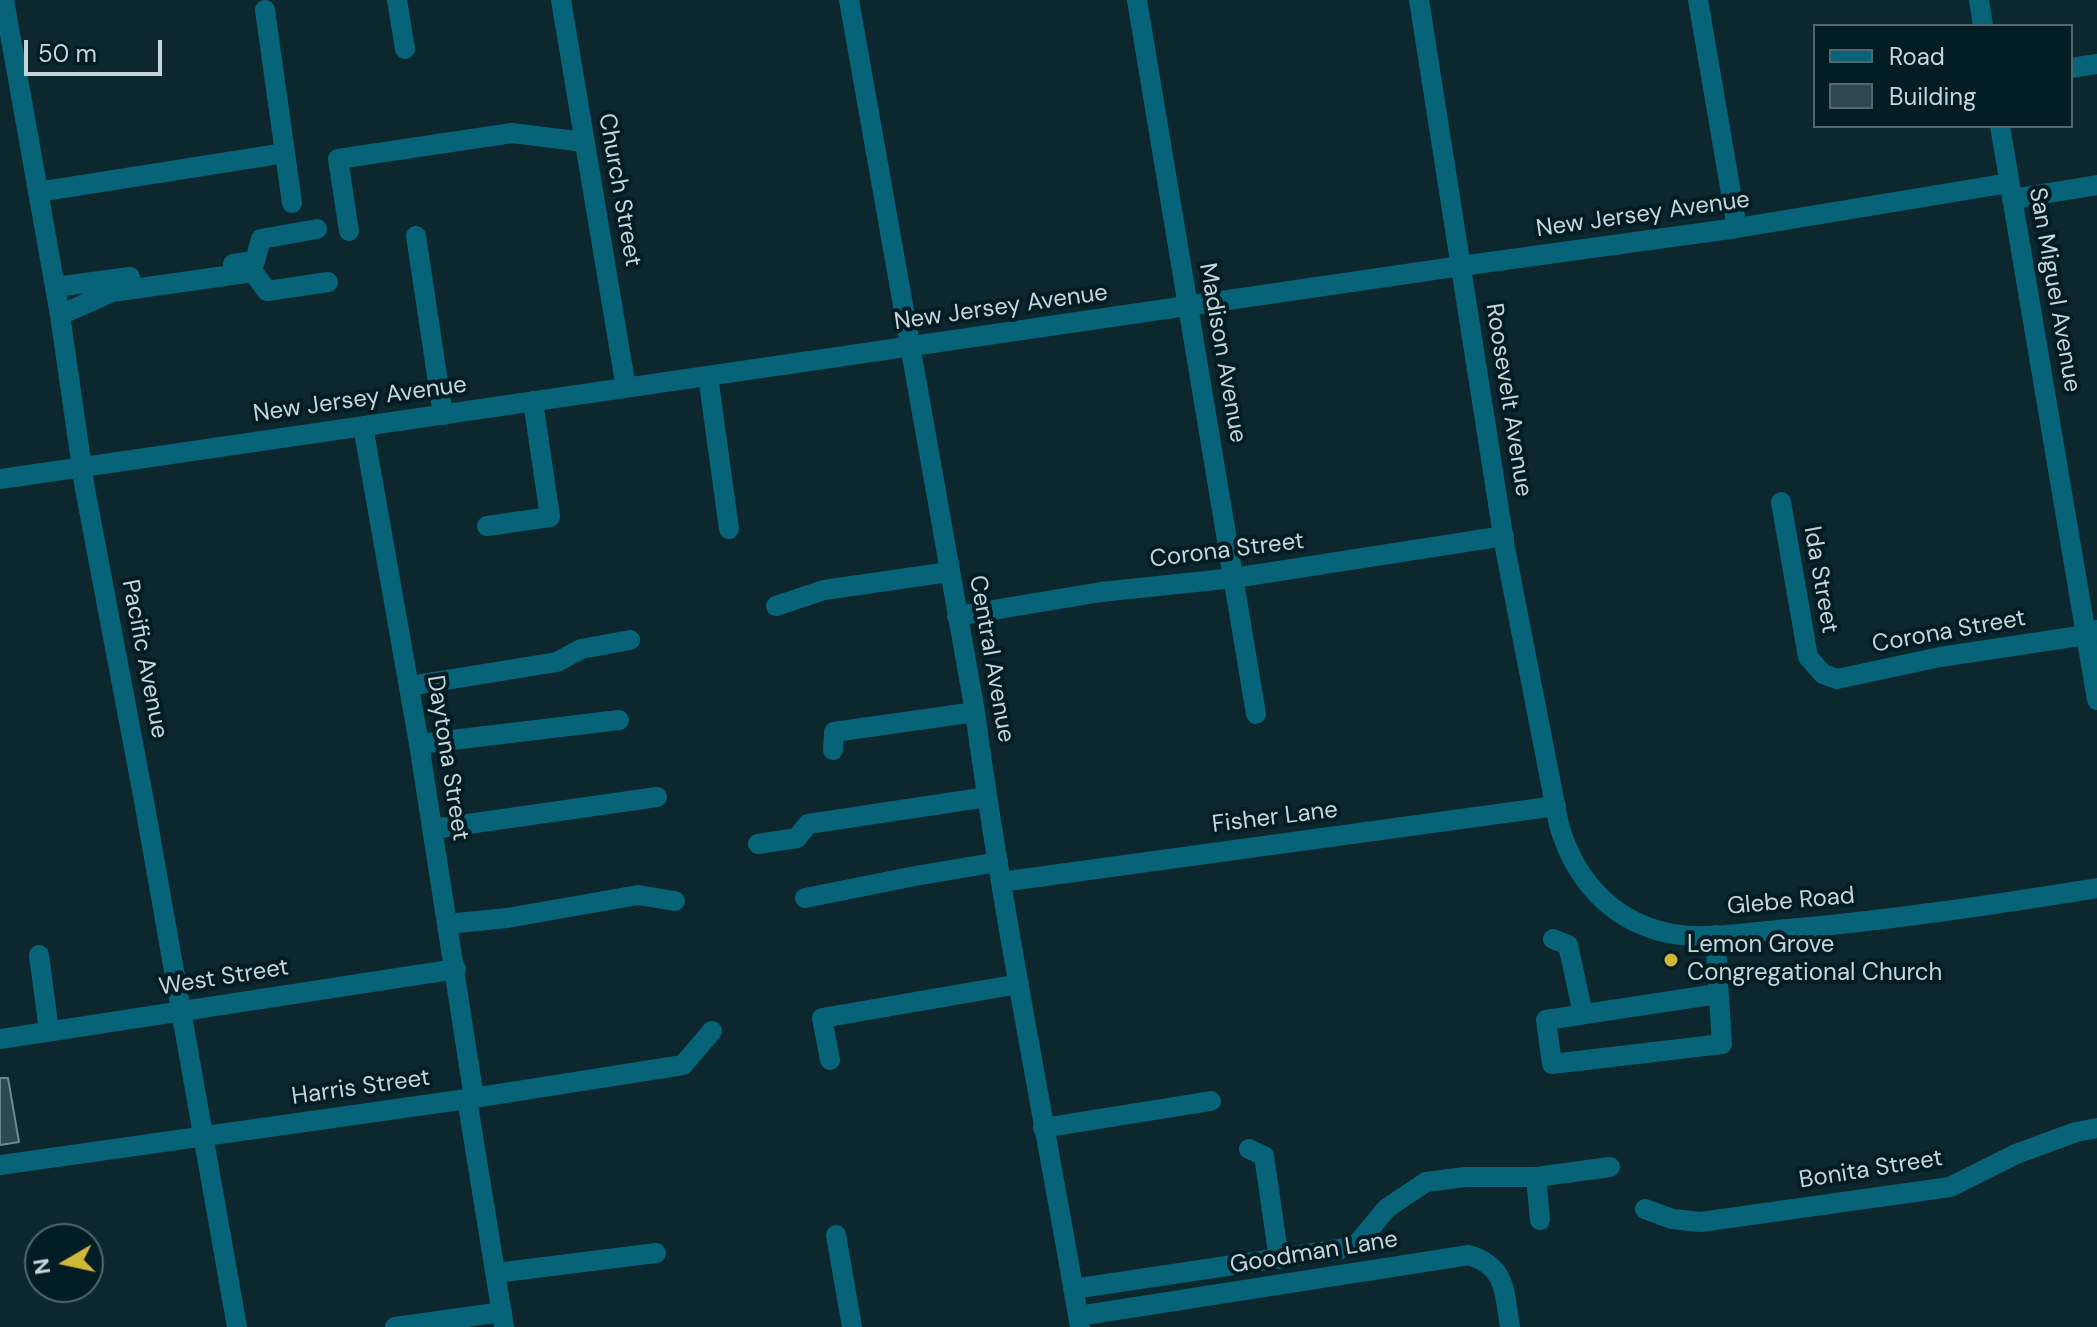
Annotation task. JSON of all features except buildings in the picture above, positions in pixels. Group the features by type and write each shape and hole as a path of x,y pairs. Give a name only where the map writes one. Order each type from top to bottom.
{"street":[{"name":"Pacific Avenue","path":"4,0 60,315 81,467 237,1327"},
{"path":"397,0 405,49"},
{"name":"Church Street","path":"561,0 626,388"},
{"name":"Central Avenue","path":"849,0 1079,1322"},
{"name":"Madison Avenue","path":"1137,0 1256,714"},
{"name":"Roosevelt Avenue","path":"1419,0 1504,536 1556,806"},
{"path":"1698,0 1737,228"},
{"path":"1979,0 1983,24"},
{"path":"265,10 292,203"},
{"path":"2073,68 2097,64"},
{"name":"San Miguel Avenue","path":"2000,128 2091,632 2097,700"},
{"path":"349,231 338,159 512,133 584,142"},
{"path":"38,192 285,153"},
{"name":"New Jersey Avenue","path":"0,479 1461,266 2011,191 2097,185"},
{"path":"55,287 255,261 261,239 317,229"},
{"path":"416,236 443,415"},
{"path":"60,315 112,292 253,272 267,291 328,282"},
{"path":"708,376 729,529"},
{"path":"487,526 550,517 533,401"},
{"name":"Daytona Street","path":"363,426 456,969 470,1099 503,1320"},
{"name":"Ida Street","path":"1781,502 1808,657 1814,665"},
{"name":"Corona Street","path":"957,616 1101,592 1234,578 1504,536"},
{"path":"776,606 824,590 949,572"},
{"name":"Corona Street","path":"1814,665 1823,674 1837,679 1940,657 2091,632"},
{"path":"409,686 557,662 581,649 630,640"},
{"path":"833,750 834,732 975,712"},
{"path":"419,744 619,720"},
{"path":"433,829 657,797"},
{"path":"758,844 797,838 808,824 987,797"},
{"name":"Fisher Lane","path":"805,898 1556,806"},
{"name":"Glebe Road","path":"1556,806 1562,835 1583,879 1627,918 1663,932 1682,935 1854,924 2097,888"},
{"path":"448,924 507,918 638,895 675,901"},
{"path":"1715,935 1722,1044 1552,1064 1546,1020 1717,994"},
{"path":"1553,939 1568,945 1583,1014"},
{"path":"39,955 49,1031"},
{"name":"West Street","path":"0,1039 456,969"},
{"path":"830,1060 822,1018 1019,984"},
{"name":"Harris Street","path":"0,1165 470,1099 683,1065 712,1031"},
{"path":"1043,1128 1211,1101"},
{"name":"Bonita Street","path":"1645,1209 1672,1219 1701,1222 1950,1187 2016,1154 2076,1132 2097,1128"},
{"path":"1249,1149 1264,1156 1279,1259"},
{"path":"1073,1289 1340,1249 1358,1243 1387,1208 1426,1182 1465,1177 1536,1177 1610,1167"},
{"path":"1536,1177 1540,1220"},
{"path":"836,1235 852,1327"},
{"path":"496,1273 656,1253"},
{"name":"Goodman Lane","path":"1079,1322 1469,1255 1485,1260 1499,1274 1510,1327"},
{"path":"395,1327 503,1320"}],"place":[{"name":"Lemon Grove Congregational Church","path":"1671,960"}]}
